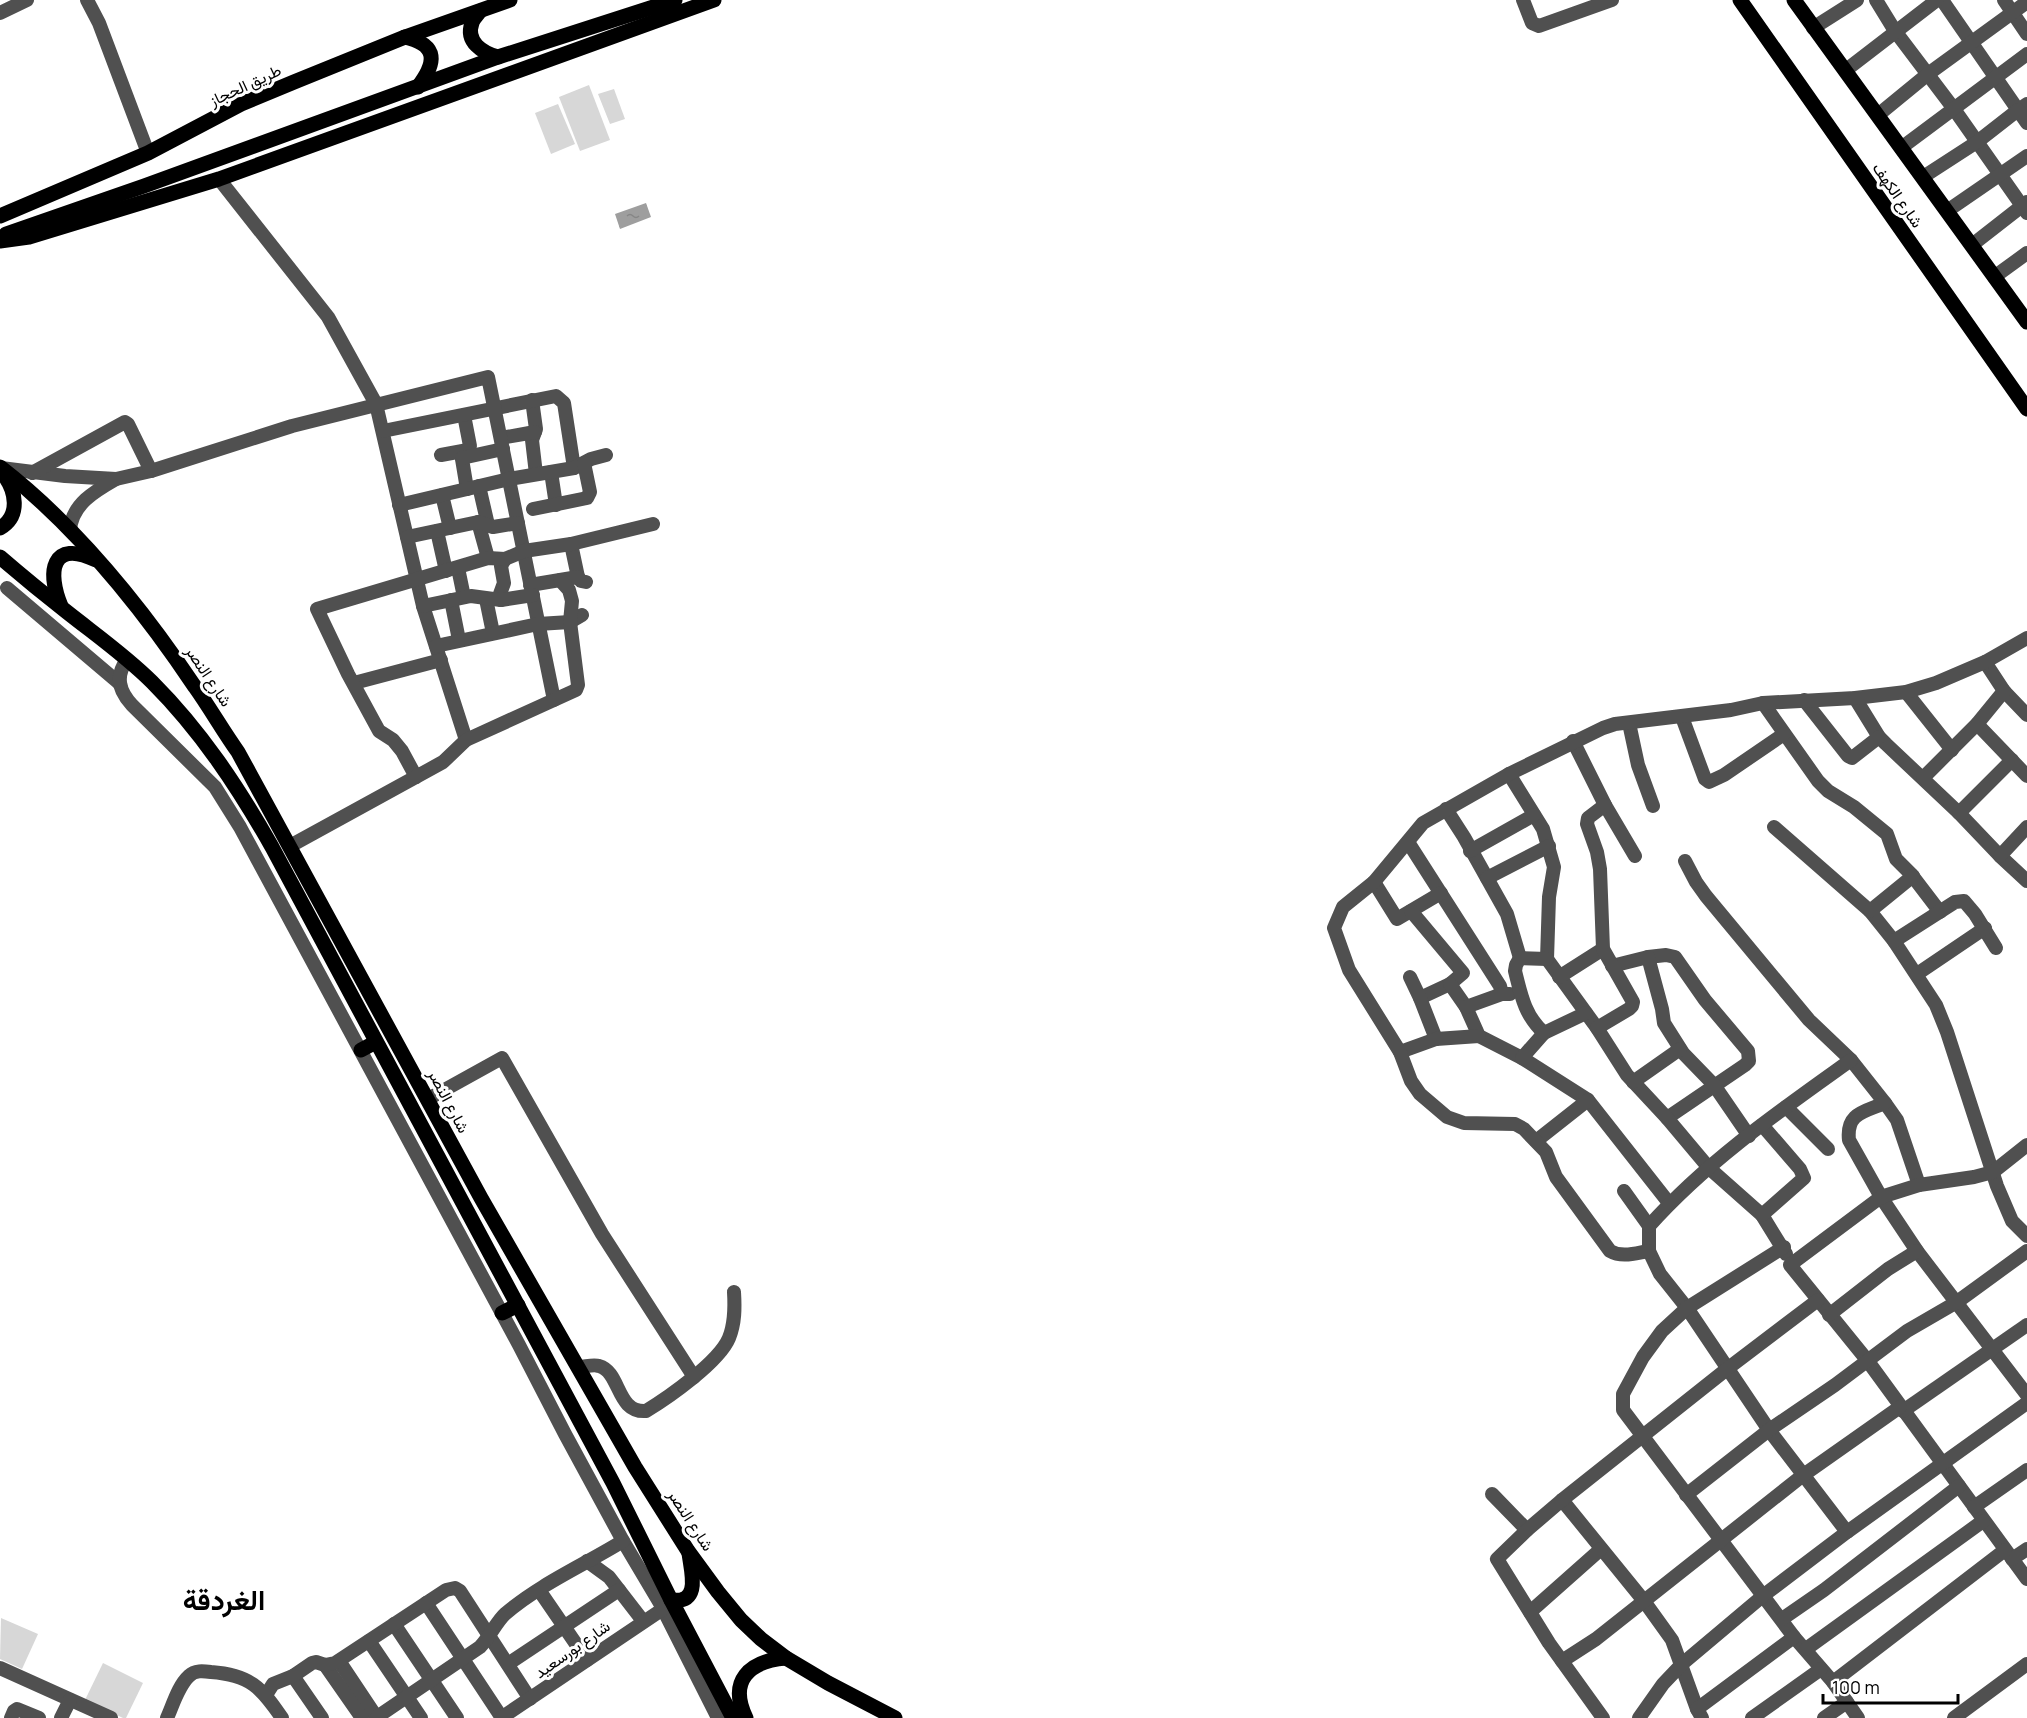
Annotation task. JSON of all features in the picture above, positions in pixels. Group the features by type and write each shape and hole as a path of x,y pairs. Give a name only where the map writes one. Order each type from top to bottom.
{"main road":[{"name":"طريق الحجاز","path":"0,216 148,153 241,104 482,7 510,0"},
{"path":"0,236 498,57 675,0"},
{"path":"0,241 29,237 219,179 714,0"},
{"name":"شارع الكهف","path":"1740,0 2027,409"},
{"name":"شارع الكهف","path":"1794,0 1994,277 2025,314"},
{"path":"482,7 472,23 471,35 478,49 498,57"},
{"path":"405,37 424,43 429,50 431,63 427,75 418,87"},
{"path":"0,468 14,492 14,506 12,516 6,525 0,528"},
{"name":"شارع النصر","path":"0,468 31,491 70,530 152,625 238,752 482,1198 635,1467 688,1551 741,1620 761,1639 786,1658 828,1683 894,1718"},
{"path":"61,608 53,580 53,570 58,560 64,555 73,553 96,560"},
{"path":"0,557 151,681 180,711 231,777 272,848 613,1483 667,1605 733,1718"},
{"path":"361,1050 376,1042"},
{"path":"502,1313 518,1305"},
{"path":"667,1605 683,1599 692,1591 688,1551"},
{"path":"746,1718 738,1694 742,1679 747,1672 762,1663 786,1658"}],"street":[{"path":"0,13 27,0"},
{"path":"87,0 99,23 148,153"},
{"path":"1524,0 1532,23 1539,27 1612,0"},
{"path":"1813,28 1857,0"},
{"path":"1876,0 1895,32 2025,207 1972,245"},
{"path":"1846,70 1937,0"},
{"path":"1942,0 1995,78 2023,107 2027,123"},
{"path":"2004,0 2027,34"},
{"path":"1878,115 1928,74 2027,2"},
{"path":"1901,148 2027,54"},
{"path":"1923,177 1977,142 2023,107"},
{"path":"1947,211 2027,156"},
{"path":"219,179 328,317 376,404 423,606 466,740"},
{"path":"1994,277 2027,253"},
{"path":"0,468 32,473 116,479 151,471 292,426 488,377 554,700"},
{"path":"383,432 556,396 564,403 579,466 590,492 585,499 533,509"},
{"path":"532,400 535,432 532,440 536,474"},
{"path":"464,415 470,441 465,454 483,524 488,558"},
{"path":"32,473 125,422 151,471"},
{"path":"441,455 465,454 535,432"},
{"path":"399,505 509,479 579,466 598,456 606,455"},
{"path":"551,472 556,505"},
{"path":"70,530 74,512 80,505 116,479"},
{"path":"442,495 443,530 457,599 459,640"},
{"path":"407,537 483,524 493,527 518,523"},
{"path":"416,777 402,751 393,740 379,731 336,652 317,609 488,558 505,558 524,551 571,544 652,524"},
{"path":"423,606 457,599 501,600 560,580 582,579 571,544"},
{"path":"501,600 500,594 504,583 501,566 505,558"},
{"path":"25,578 4,589 119,683"},
{"path":"290,846 443,762 466,740 573,692 578,685 576,619 569,590 560,580"},
{"path":"486,598 493,633"},
{"path":"436,646 538,624 576,619"},
{"path":"1649,1251 1616,1255 1610,1251 1556,1177 1546,1152 1524,1129 1515,1124 1464,1123 1447,1117 1432,1106 1415,1087 1400,1052 1349,970 1334,928 1342,907 1374,882 1423,823 1573,741 1616,724 1731,710 1762,703 1855,698 1906,692 1936,683 1985,662 2027,638"},
{"path":"127,660 119,675 119,683 126,698 215,787 223,798 361,1050 623,1541 667,1605 718,1718"},
{"path":"354,683 441,660"},
{"path":"1985,662 2004,691 2027,715"},
{"path":"1923,778 1977,724 2004,691"},
{"path":"1906,692 1952,750"},
{"path":"1855,698 1879,737 2027,881"},
{"path":"1804,700 1848,756 1852,758 1879,737"},
{"path":"1762,703 1818,781 1828,791 1854,807 1887,834 1896,860 1913,876 1940,912"},
{"path":"1682,717 1705,779 1709,782 1724,775 1784,734"},
{"path":"1629,723 1638,765 1653,806"},
{"path":"1977,724 2027,776"},
{"path":"1573,741 1605,805 1635,856"},
{"path":"1959,813 2012,760"},
{"path":"1509,774 1534,815 1549,846 1554,867 1549,897 1546,959 1597,1028 1627,1075 1709,1168 1762,1215 1784,1247 1790,1265 1867,1360 2027,1579"},
{"path":"1597,1028 1632,1006 1633,1002 1603,949 1600,869 1597,852 1587,824 1588,818 1605,805"},
{"path":"1446,810 1464,837 1507,914 1520,958 1515,971 1521,995 1530,1018 1544,1033"},
{"path":"1470,851 1534,815"},
{"path":"1774,827 1870,911 1917,974 1936,1005 1947,1032 1993,1172 2012,1221 2027,1236"},
{"path":"2000,856 2027,827"},
{"path":"1408,842 1500,986 1502,994"},
{"path":"1487,878 1549,846"},
{"path":"1685,861 1706,896 1802,1011 1851,1060 1897,1120 1919,1185"},
{"path":"1870,911 1913,876"},
{"path":"1374,882 1398,919 1441,893"},
{"path":"1894,941 1955,902 1964,902 1985,928 1996,948"},
{"path":"1411,911 1463,973 1450,984 1420,998"},
{"path":"1917,974 1985,928"},
{"path":"1559,977 1603,949"},
{"path":"1612,966 1666,954 1675,957 1705,1000 1748,1051 1749,1061 1667,1118"},
{"path":"1648,957 1662,1009 1662,1018 1680,1049 1714,1085 1749,1136"},
{"path":"1520,958 1546,959"},
{"path":"1410,977 1436,1039"},
{"path":"1450,984 1466,1007 1479,1036"},
{"path":"1466,1007 1502,994 1521,995"},
{"path":"1522,1058 1544,1033 1586,1013"},
{"path":"1400,1052 1436,1039 1479,1036 1522,1058 1588,1100 1669,1203"},
{"path":"1633,1082 1680,1049"},
{"path":"428,1099 502,1058 608,1244 694,1377"},
{"path":"1649,1226 1669,1203 1709,1168 1762,1125 1851,1060"},
{"path":"1536,1141 1588,1100"},
{"path":"1884,1103 1851,1120 1848,1129 1849,1140 1881,1197 1917,1251 2027,1395"},
{"path":"1786,1107 1828,1149"},
{"path":"1762,1125 1800,1169 1804,1178 1762,1215"},
{"path":"1790,1265 1881,1197 1919,1185 1993,1172 2027,1145"},
{"path":"1624,1191 1649,1226 1649,1251 1660,1274 1687,1308 1769,1430 1847,1532"},
{"path":"1784,1247 1687,1308 1662,1331 1643,1357 1623,1394 1623,1410 1641,1437 1794,1637 1833,1682 1858,1718"},
{"path":"1829,1315 1888,1269 1917,1251"},
{"path":"1686,1495 1769,1430 1907,1331 1957,1302 2027,1251"},
{"path":"579,1367 595,1366 604,1369 630,1407 646,1411 712,1362 729,1340 735,1318 734,1292"},
{"path":"1603,1718 1562,1661 1497,1559 1562,1500 1818,1300"},
{"path":"1562,1661 1596,1639 1803,1476 2027,1326"},
{"path":"1639,1718 1663,1684 1682,1664 1764,1595 1847,1532 2027,1403"},
{"path":"1974,1507 2027,1470"},
{"path":"1782,1619 1824,1590 1959,1486"},
{"path":"1492,1494 1527,1530"},
{"path":"1562,1500 1644,1601 1672,1640 1700,1714 1794,1637"},
{"path":"1806,1649 1983,1521"},
{"path":"332,1663 371,1717 480,1647 502,1616 539,1590 623,1541"},
{"path":"1530,1612 1602,1549"},
{"path":"1833,1682 2009,1555 2027,1549"},
{"path":"587,1561 605,1572 643,1621"},
{"path":"266,1695 273,1684 293,1676 312,1663 332,1663 446,1590 455,1588 460,1591 530,1699"},
{"path":"539,1590 587,1659"},
{"path":"508,1664 619,1590"},
{"path":"426,1603 502,1718"},
{"name":"شارع بورسعيد","path":"502,1718 667,1605"},
{"path":"394,1624 458,1718"},
{"path":"369,1641 421,1718"},
{"path":"1954,1718 2027,1664"},
{"path":"0,1668 110,1718"},
{"path":"1752,1718 1821,1668"},
{"path":"167,1718 187,1677 196,1671 231,1674 251,1682 266,1695 282,1718"},
{"path":"293,1676 322,1718"},
{"path":"62,1718 70,1700"},
{"path":"1824,1718 1847,1702"},
{"path":"11,1718 17,1709 39,1718"}],"shaded area":[{"path":"589,85 610,140 580,151 559,97"},
{"path":"614,89 625,119 610,124 598,94"},
{"path":"558,104 575,144 551,154 535,113"},
{"path":"1,1618 38,1634 22,1669 0,1659"},
{"path":"103,1663 143,1683 126,1718 85,1700"}],"water":[{"path":"646,203 651,217 620,229 615,214"}],"district":[{"name":"الغردقة","path":"224,1600"}]}
